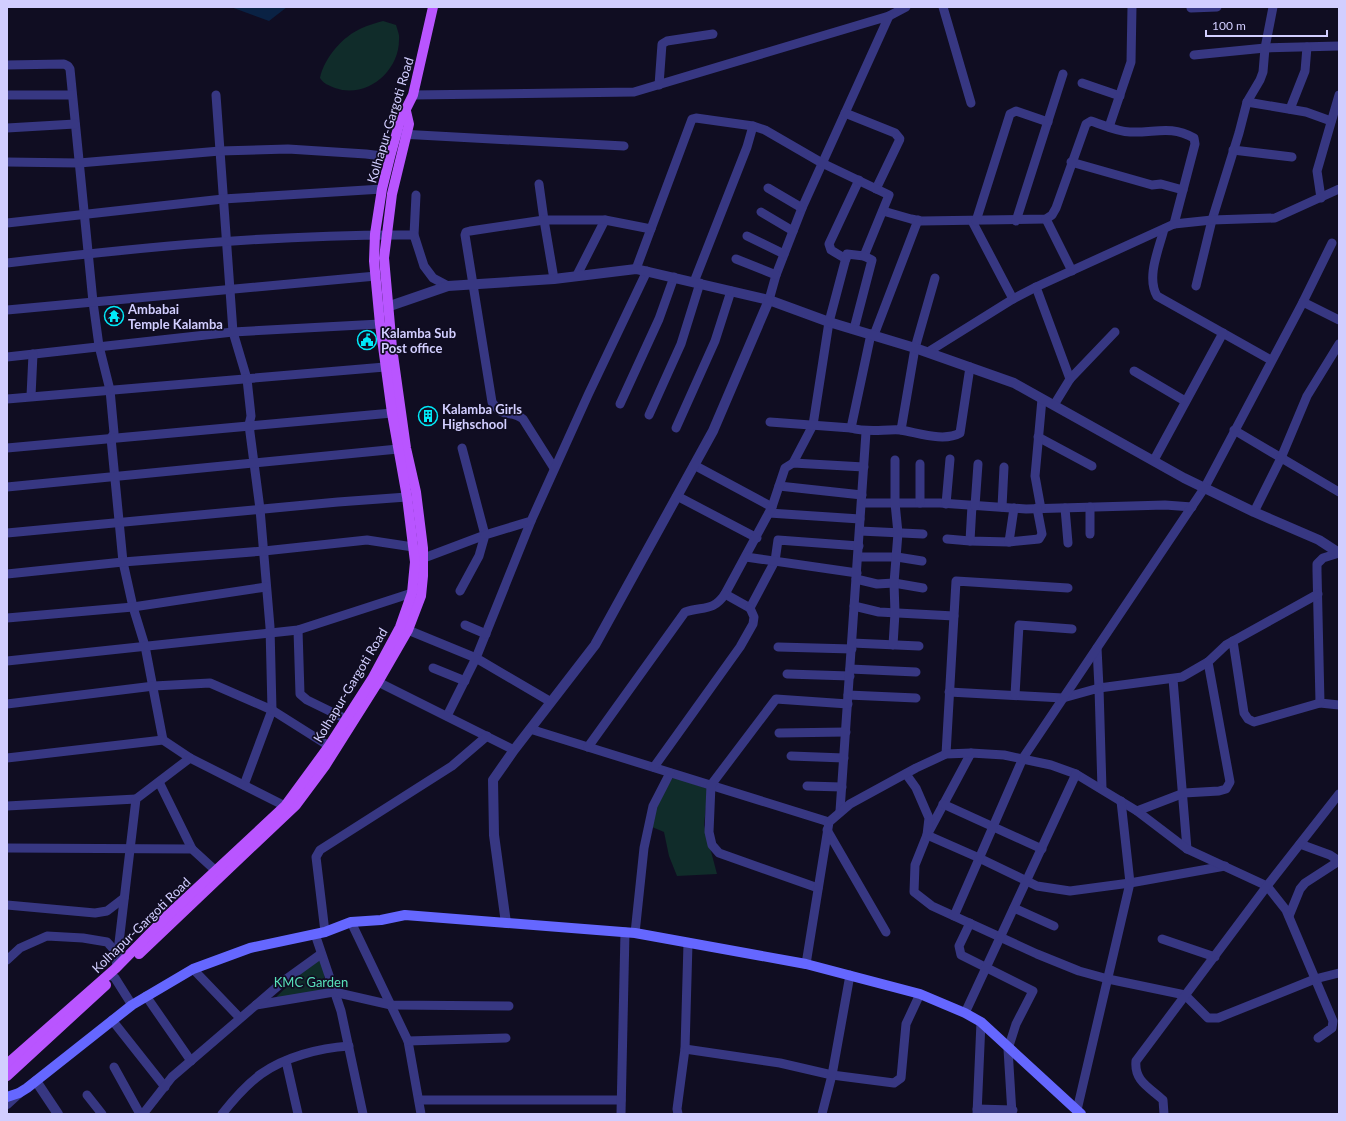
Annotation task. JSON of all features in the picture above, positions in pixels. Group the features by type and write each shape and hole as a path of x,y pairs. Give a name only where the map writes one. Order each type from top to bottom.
{"main road":[{"name":"Kolhapur-Gargoti Road","path":"404,628 419,560 413,547 407,498 385,367 376,276 375,234 382,189 390,157 396,134 412,95 434,7"},
{"path":"7,1076 113,973 296,805 325,766 375,681 421,596 416,492 401,410 387,307 384,258 386,234 399,161 409,124 406,111"},
{"name":"Kolhapur-Gargoti Road","path":"7,1064 113,973 167,916 285,806 346,719 375,681"},
{"path":"7,1097 20,1093 132,1005 192,969 250,948 325,932 351,922 381,920 405,915 630,933 806,964 920,994 965,1013 981,1022 1008,1049 1079,1112"}],"street":[{"path":"412,95 634,92 889,16 906,7"},
{"path":"943,7 971,103"},
{"path":"1109,127 1129,74 1131,62 1132,7"},
{"path":"1191,8 1217,7"},
{"path":"1196,286 1212,220 1246,102 1260,80 1273,7"},
{"path":"506,923 496,856 492,795 493,780 514,750 595,645 713,431 769,300 776,275 802,208 889,16"},
{"path":"659,85 662,44 667,41 713,34"},
{"path":"1194,55 1265,48 1339,46"},
{"path":"1290,109 1305,71 1307,47"},
{"path":"7,65 64,64 70,69 71,95 93,302 99,346 110,390 114,433 112,438 123,562 134,608 146,646 163,740"},
{"path":"1016,221 1063,74"},
{"path":"1082,83 1120,96"},
{"path":"7,95 71,95"},
{"path":"216,95 233,332 247,379 251,416 249,425 260,509 270,633 272,710 244,785"},
{"path":"1321,198 1317,171 1339,95"},
{"path":"1246,102 1306,112 1331,121"},
{"path":"1014,299 974,221 1010,114 1016,111 1048,122"},
{"path":"845,113 895,133 900,139 876,189"},
{"path":"636,269 692,119 696,118 753,126 765,130 822,163 889,196 864,256"},
{"path":"884,211 918,220 1016,221 1046,219 1052,215 1056,208 1071,162 1086,124 1091,121 1128,132 1173,130 1182,132 1194,138 1196,144 1174,224"},
{"path":"7,128 75,124"},
{"path":"649,415 681,344 697,283 747,147 753,126"},
{"path":"396,134 624,146"},
{"path":"7,162 79,163 220,151 288,149 390,157"},
{"path":"1233,150 1292,157"},
{"path":"1071,162 1152,185 1161,184 1183,190"},
{"path":"846,259 831,250 829,244 859,180"},
{"path":"539,184 554,279"},
{"path":"768,188 802,208"},
{"path":"7,223 223,199 382,189"},
{"path":"928,352 1036,287 1174,224 1212,220 1275,218 1339,189"},
{"path":"416,196 414,234 424,266 433,278 448,286"},
{"path":"761,212 793,231"},
{"path":"1046,219 1072,270"},
{"path":"554,468 524,419 519,415 503,414 492,402 472,283 466,232 544,220 605,220 651,229"},
{"path":"577,275 605,220"},
{"path":"851,428 873,335 918,220"},
{"path":"1164,229 1152,280 1153,289 1157,296 1271,360"},
{"path":"7,263 226,240 375,234 414,234"},
{"path":"747,236 784,254"},
{"path":"954,916 1023,758 1205,487 1303,302 1332,243"},
{"path":"588,747 685,612 710,608 719,603 771,510 785,468 793,463 813,425 829,322 847,254 864,256 872,260 854,329"},
{"path":"736,259 776,275"},
{"path":"387,307 448,286 472,283 554,279 636,269 769,300 829,322 928,352 1014,383 1205,487 1254,512 1319,540 1339,553"},
{"path":"448,716 476,658 554,468 647,271"},
{"path":"7,310 376,276"},
{"path":"620,404 659,319 674,277"},
{"path":"901,430 915,348 935,278"},
{"path":"1036,287 1070,380"},
{"path":"676,428 715,341 731,291"},
{"path":"1303,302 1339,320"},
{"path":"7,357 233,332 380,324"},
{"path":"1054,405 1070,380 1115,332"},
{"path":"1154,460 1222,333"},
{"path":"1254,512 1281,458 1307,396 1339,344"},
{"path":"31,396 33,354"},
{"path":"7,399 385,367"},
{"path":"770,422 851,428 866,432 901,430 943,437 952,437 960,433 970,367"},
{"path":"1134,371 1186,401"},
{"path":"947,539 1009,542 1039,539 1042,534 1034,476 1042,399"},
{"path":"7,448 392,413"},
{"path":"1234,430 1339,492"},
{"path":"840,811 866,432"},
{"path":"1038,437 1092,466"},
{"path":"460,591 479,556 485,535 462,448"},
{"path":"7,487 398,449"},
{"path":"946,504 950,459"},
{"path":"893,645 895,613 894,583 898,533 895,503 895,460"},
{"path":"793,463 864,467"},
{"path":"920,464 920,503"},
{"path":"970,541 978,464"},
{"path":"694,466 771,510 860,520"},
{"path":"1002,507 1004,467"},
{"path":"779,486 895,503 974,505 1014,508 1165,505 1192,507"},
{"path":"677,496 756,538"},
{"path":"7,533 260,509 407,498"},
{"path":"1090,507 1090,534"},
{"path":"1009,542 1014,508"},
{"path":"1065,508 1068,543"},
{"path":"419,560 485,535 531,521"},
{"path":"860,531 923,534"},
{"path":"7,574 123,562 264,551 367,540 413,547"},
{"path":"750,608 775,561 778,540 859,546"},
{"path":"1320,703 1317,564 1323,558 1339,553"},
{"path":"746,557 856,576 877,584 894,583 923,588"},
{"path":"858,557 896,557 922,561"},
{"path":"946,754 956,581 1068,588"},
{"path":"7,618 134,608 266,586"},
{"path":"7,661 298,630 412,593"},
{"path":"654,768 740,647 753,624 754,617 750,608 725,594"},
{"path":"949,692 1064,698 1098,688 1182,677 1208,662 1233,641 1318,594"},
{"path":"854,606 879,612 954,616"},
{"path":"465,625 486,634"},
{"path":"1015,696 1019,625 1072,629"},
{"path":"404,628 476,658 551,702"},
{"path":"298,630 300,694 307,700 346,719"},
{"path":"1233,641 1244,713 1248,719 1254,722 1320,703 1339,705"},
{"path":"778,647 919,646"},
{"path":"1097,648 1102,790"},
{"path":"1137,811 1184,793 1219,791 1226,789 1230,782 1208,662"},
{"path":"433,668 465,681"},
{"path":"787,674 916,672"},
{"path":"1174,678 1188,849"},
{"path":"375,681 514,750"},
{"path":"7,704 154,686 210,684 272,710 328,746"},
{"path":"818,888 719,853 712,845 709,832 711,785 776,699 916,698"},
{"path":"530,729 711,785 828,826 886,932"},
{"path":"779,733 846,732"},
{"path":"325,932 316,857 320,850 452,766 487,736"},
{"path":"7,758 163,740 190,758 285,806"},
{"path":"971,753 927,835 915,865 914,892 932,906 1001,938 1079,971 1108,979 1186,995 1208,1018 1218,1018 1315,979 1339,973"},
{"path":"806,964 828,826 840,811 906,774 946,754 971,753 1023,758 1051,764 1076,774 1137,811 1188,849 1267,886 1281,901 1289,916 1333,1021 1332,1028 1318,1038"},
{"path":"791,756 844,758"},
{"path":"7,806 136,799 190,758"},
{"path":"621,1114 630,933 644,848 653,806 670,773"},
{"path":"906,774 916,788 929,818 927,835"},
{"path":"965,1013 1076,774"},
{"path":"159,782 192,850 216,871"},
{"path":"807,786 842,787"},
{"path":"1164,1114 1163,1100 1139,1079 1135,1070 1136,1060 1267,886 1339,794"},
{"path":"132,1005 113,973 118,954 136,799"},
{"path":"1079,1112 1130,883 1122,801"},
{"path":"943,804 1042,849"},
{"path":"1328,810 1339,810"},
{"path":"927,835 1037,886 1070,891 1130,883 1225,866"},
{"path":"1289,916 1300,889 1305,883 1339,861 1330,855 1300,844"},
{"path":"7,848 192,850"},
{"path":"7,905 95,914 107,911 124,898"},
{"path":"1014,908 1054,926"},
{"path":"351,922 408,1041 421,1114"},
{"path":"970,923 959,946 961,955 1033,991 1016,1024 1008,1049 1013,1112 977,1111 981,1022"},
{"path":"315,934 341,1011 363,1114"},
{"path":"7,960 20,948 47,936 83,938 108,942 118,954"},
{"path":"1162,939 1215,957"},
{"path":"678,1114 677,1109 685,1049 688,943"},
{"path":"144,1114 172,1077 285,980 321,954"},
{"path":"192,969 240,1018"},
{"path":"822,1114 832,1074 850,975"},
{"path":"256,1005 334,992 391,1005 509,1006"},
{"path":"685,1049 780,1063 832,1074 894,1083 902,1078 906,1024 920,994"},
{"path":"146,996 191,1060"},
{"path":"112,1020 165,1087"},
{"path":"408,1041 506,1038"},
{"path":"222,1114 236,1096 261,1074 296,1057 332,1047 348,1046"},
{"path":"286,1061 298,1114"},
{"path":"114,1067 140,1114"},
{"path":"36,1081 58,1114"},
{"path":"7,1104 20,1093"},
{"path":"87,1095 102,1114"},
{"path":"419,1100 621,1100"}],"green space":[{"path":"383,21 396,25 399,36 398,52 387,72 379,80 358,90 335,88 323,82 320,78 322,70 335,48 348,36 362,28"},
{"path":"673,777 708,789 704,825 717,874 677,876 669,856 664,832 652,827 656,807"},
{"name":"KMC Garden","path":"321,954 327,994 271,1002"}],"water":[{"path":"231,7 287,7 269,21"}],"place":[{"name":"Ambabai Temple Kalamba","path":"114,316"},
{"name":"Kalamba Sub Post office","path":"367,340"},
{"name":"Kalamba Girls Highschool","path":"428,416"}]}
